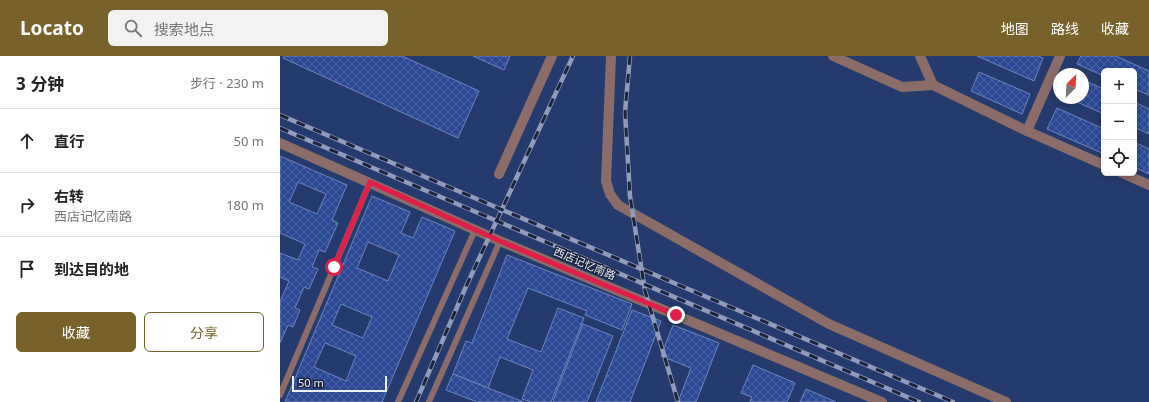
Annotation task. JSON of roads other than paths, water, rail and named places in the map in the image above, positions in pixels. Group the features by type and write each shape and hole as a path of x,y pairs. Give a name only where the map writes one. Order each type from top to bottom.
{"street":[{"path":"500,174 552,56"},
{"path":"611,56 606,182 610,194 618,205 828,324 1006,402"},
{"path":"833,56 902,87 933,85 1027,131 1101,164"},
{"path":"920,56 933,85"},
{"path":"1027,131 1060,56"},
{"name":"西店记忆南路","path":"280,143 500,241 882,402"},
{"path":"1129,176 1149,185"}],"lane":[{"path":"280,395 370,182"},
{"path":"398,402 475,230"},
{"path":"429,402 500,241"}],"railway":[{"path":"416,402 464,291 573,56"},
{"path":"630,56 625,112 630,196 645,291 678,402"},
{"path":"280,115 953,402"},
{"path":"280,128 919,402"}]}
